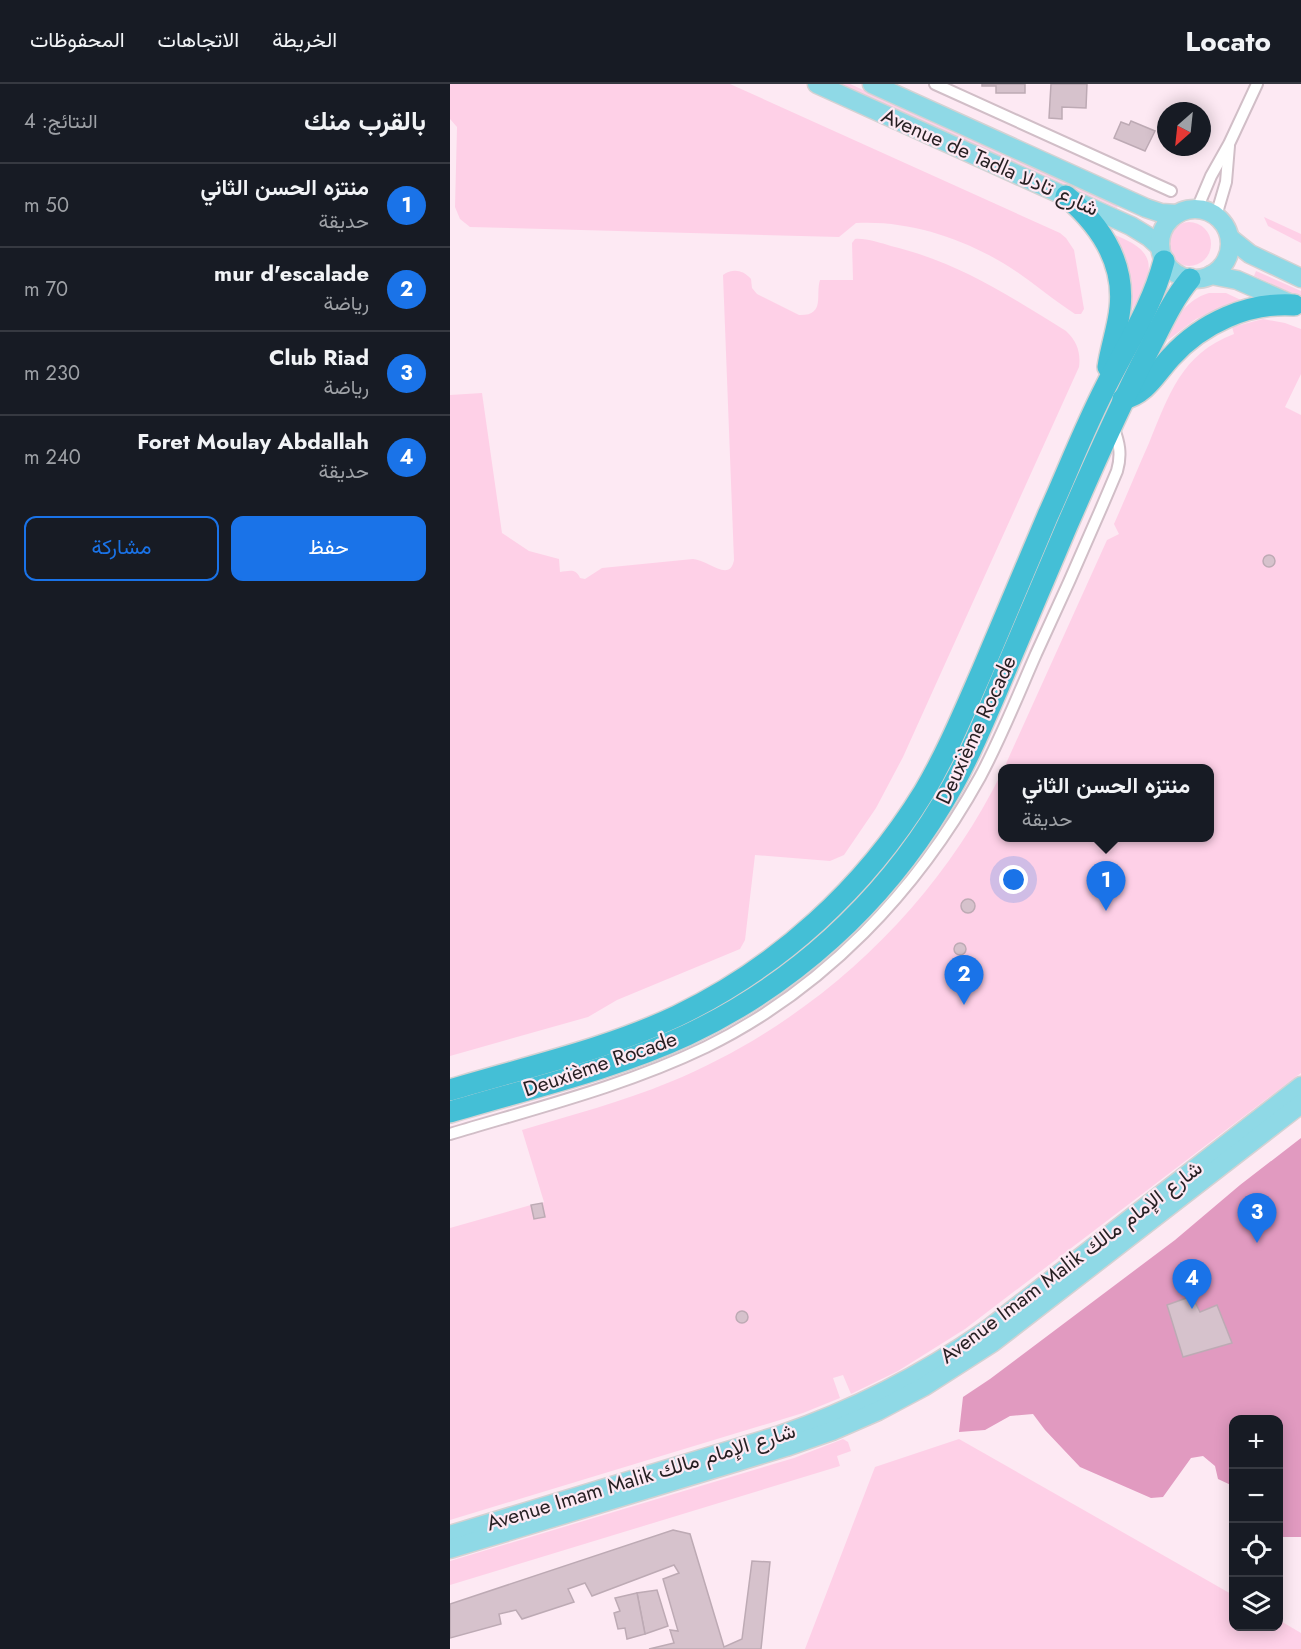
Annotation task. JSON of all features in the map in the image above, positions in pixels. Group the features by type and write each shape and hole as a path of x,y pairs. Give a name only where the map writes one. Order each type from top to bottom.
{"highway":[{"path":"1066,196 1081,208 1104,238 1120,280 1119,315 1109,359 1107,385"},
{"name":"Deuxième Rocade","path":"450,1090 619,1040 676,1016 730,986 781,951 805,932 850,889 890,842 913,809 953,737 1079,443 1151,300 1162,254"},
{"name":"Deuxième Rocade","path":"450,1112 627,1059 686,1035 743,1005 787,975 820,949 867,904 927,830 959,774 1112,423 1174,301 1190,279"},
{"path":"1124,399 1133,397 1143,389 1171,357 1194,336 1215,322 1281,304 1298,307"}],"main road":[{"name":"Avenue de Tadla شارع تادلا","path":"817,84 1137,229 1162,254"},
{"name":"Avenue de Tadla شارع تادلا","path":"880,86 1146,208 1161,213 1177,214"},
{"path":"1197,209 1216,216 1227,229 1230,249 1227,260 1220,269 1211,275 1190,279 1175,273 1162,254 1164,228 1177,214 1197,209"},
{"path":"1230,238 1250,254 1301,278"},
{"path":"1211,275 1237,280 1298,307"},
{"name":"Avenue Imam Malik شارع الإمام مالك","path":"450,1535 780,1435 837,1414 897,1386 987,1330 1301,1086"},
{"name":"Avenue Imam Malik شارع الإمام مالك","path":"450,1549 809,1439 902,1399 948,1372 992,1342 1301,1104"}],"street":[{"path":"935,84 1171,191"},
{"path":"1197,209 1257,84"},
{"path":"1216,216 1226,182 1230,144"},
{"path":"450,1134 605,1087 657,1069 707,1046 756,1019 801,987 843,952 883,913 920,870 946,833 981,775 1117,471 1120,462 1119,442 1112,423"}],"shaded area":[{"path":"450,84 730,84 1060,233 1074,250 1084,309 1081,314 1075,314 1012,269 969,245 932,232 894,224 856,223 839,237 470,227 460,219 455,207 457,127 450,119"},
{"path":"841,84 850,84 1118,205 1117,208"},
{"path":"1264,217 1301,234 1301,243 1268,226"},
{"path":"1189,222 1205,228 1211,244 1205,260 1189,266 1173,260 1167,244 1173,228"},
{"path":"1111,233 1136,246 1148,260 1149,268 1144,287 1126,320"},
{"path":"855,239 873,241 915,253 961,270 982,281 1066,331 1075,343 1079,357 1079,367 903,757 876,808 844,855 830,861 755,855 745,940 740,949 617,1000 588,1017 450,1056 450,395 482,393 502,533 529,551 559,559 560,572 574,571 580,578 585,579 602,568 693,559 718,569 728,570 732,567 734,560 723,275 730,271 741,272 751,279 752,288 757,294 799,315 807,314 813,312 818,304 820,280 853,280 852,243"},
{"path":"1256,271 1301,291 1301,297 1254,276"},
{"path":"1209,293 1226,293 1243,301 1196,319 1168,340 1182,310 1194,300"},
{"path":"1162,296 1165,298 1114,395 960,749 922,818 873,883 815,940 749,989 714,1010 641,1045 450,1104 450,1100 641,1041 873,878"},
{"path":"1263,319 1301,329 1301,374 1285,407 1301,415 1301,1073 965,1329 898,1371 851,1394 843,1375 833,1378 840,1398 803,1413 450,1520 450,1228 531,1205 534,1219 545,1217 542,1203 544,1202 522,1130 615,1102 670,1082 723,1057 773,1028 820,995 864,957 905,916 942,871 974,823 998,779 998,842 1214,842 1214,764 1006,764 1107,540 1119,534 1114,524 1171,393 1179,378 1201,353 1216,342 1234,334 1232,327"},
{"path":"1301,1138 1301,1537 1283,1537 1283,1415 1229,1415 1229,1484 1218,1479 1215,1466 1203,1456 1191,1458 1163,1497 1151,1498 1080,1467 1033,1414 1010,1416 985,1430 959,1432 963,1397 1175,1240 1240,1185"},
{"path":"843,1439 848,1442 851,1451 837,1456 840,1466 450,1585 450,1561 794,1458"},
{"path":"959,1439 1229,1593 1229,1631 1283,1631 1283,1622 1301,1633 1301,1649 805,1649 875,1467"}],"building":[{"path":"982,84 1025,84 1025,93 996,93 996,86 982,86"},
{"path":"1051,84 1087,84 1086,108 1062,107 1062,119 1049,118"},
{"path":"1131,121 1155,131 1145,151 1114,138 1121,122 1129,125"},
{"path":"1271,555 1275,561 1271,567 1267,567 1263,559"},
{"path":"965,899 971,899 975,906 971,913 965,913 961,909 961,903"},
{"path":"962,943 965,944 965,954 958,955 955,954 954,947 955,944"},
{"path":"542,1203 545,1217 534,1219 531,1205"},
{"path":"1192,1296 1200,1312 1217,1305 1232,1343 1183,1357 1167,1305"},
{"path":"744,1311 748,1317 744,1323 740,1323 736,1315"},
{"path":"673,1530 690,1534 724,1647 742,1639 752,1561 770,1562 761,1649 649,1649 674,1643 670,1630 678,1631 663,1579 679,1573 674,1565 592,1596 585,1583 568,1589 574,1602 522,1619 516,1610 499,1614 501,1624 450,1638 450,1604"},
{"path":"657,1590 668,1626 645,1634 637,1593"},
{"path":"637,1593 645,1634 627,1639 625,1628 618,1629 614,1613 620,1611 615,1598"}],"place":[{"name":"منتزه الحسن الثاني","path":"1106,911"},
{"name":"mur d'escalade","path":"964,1005"},
{"name":"Club Riad","path":"1257,1243"},
{"name":"Foret Moulay Abdallah","path":"1192,1309"}]}
